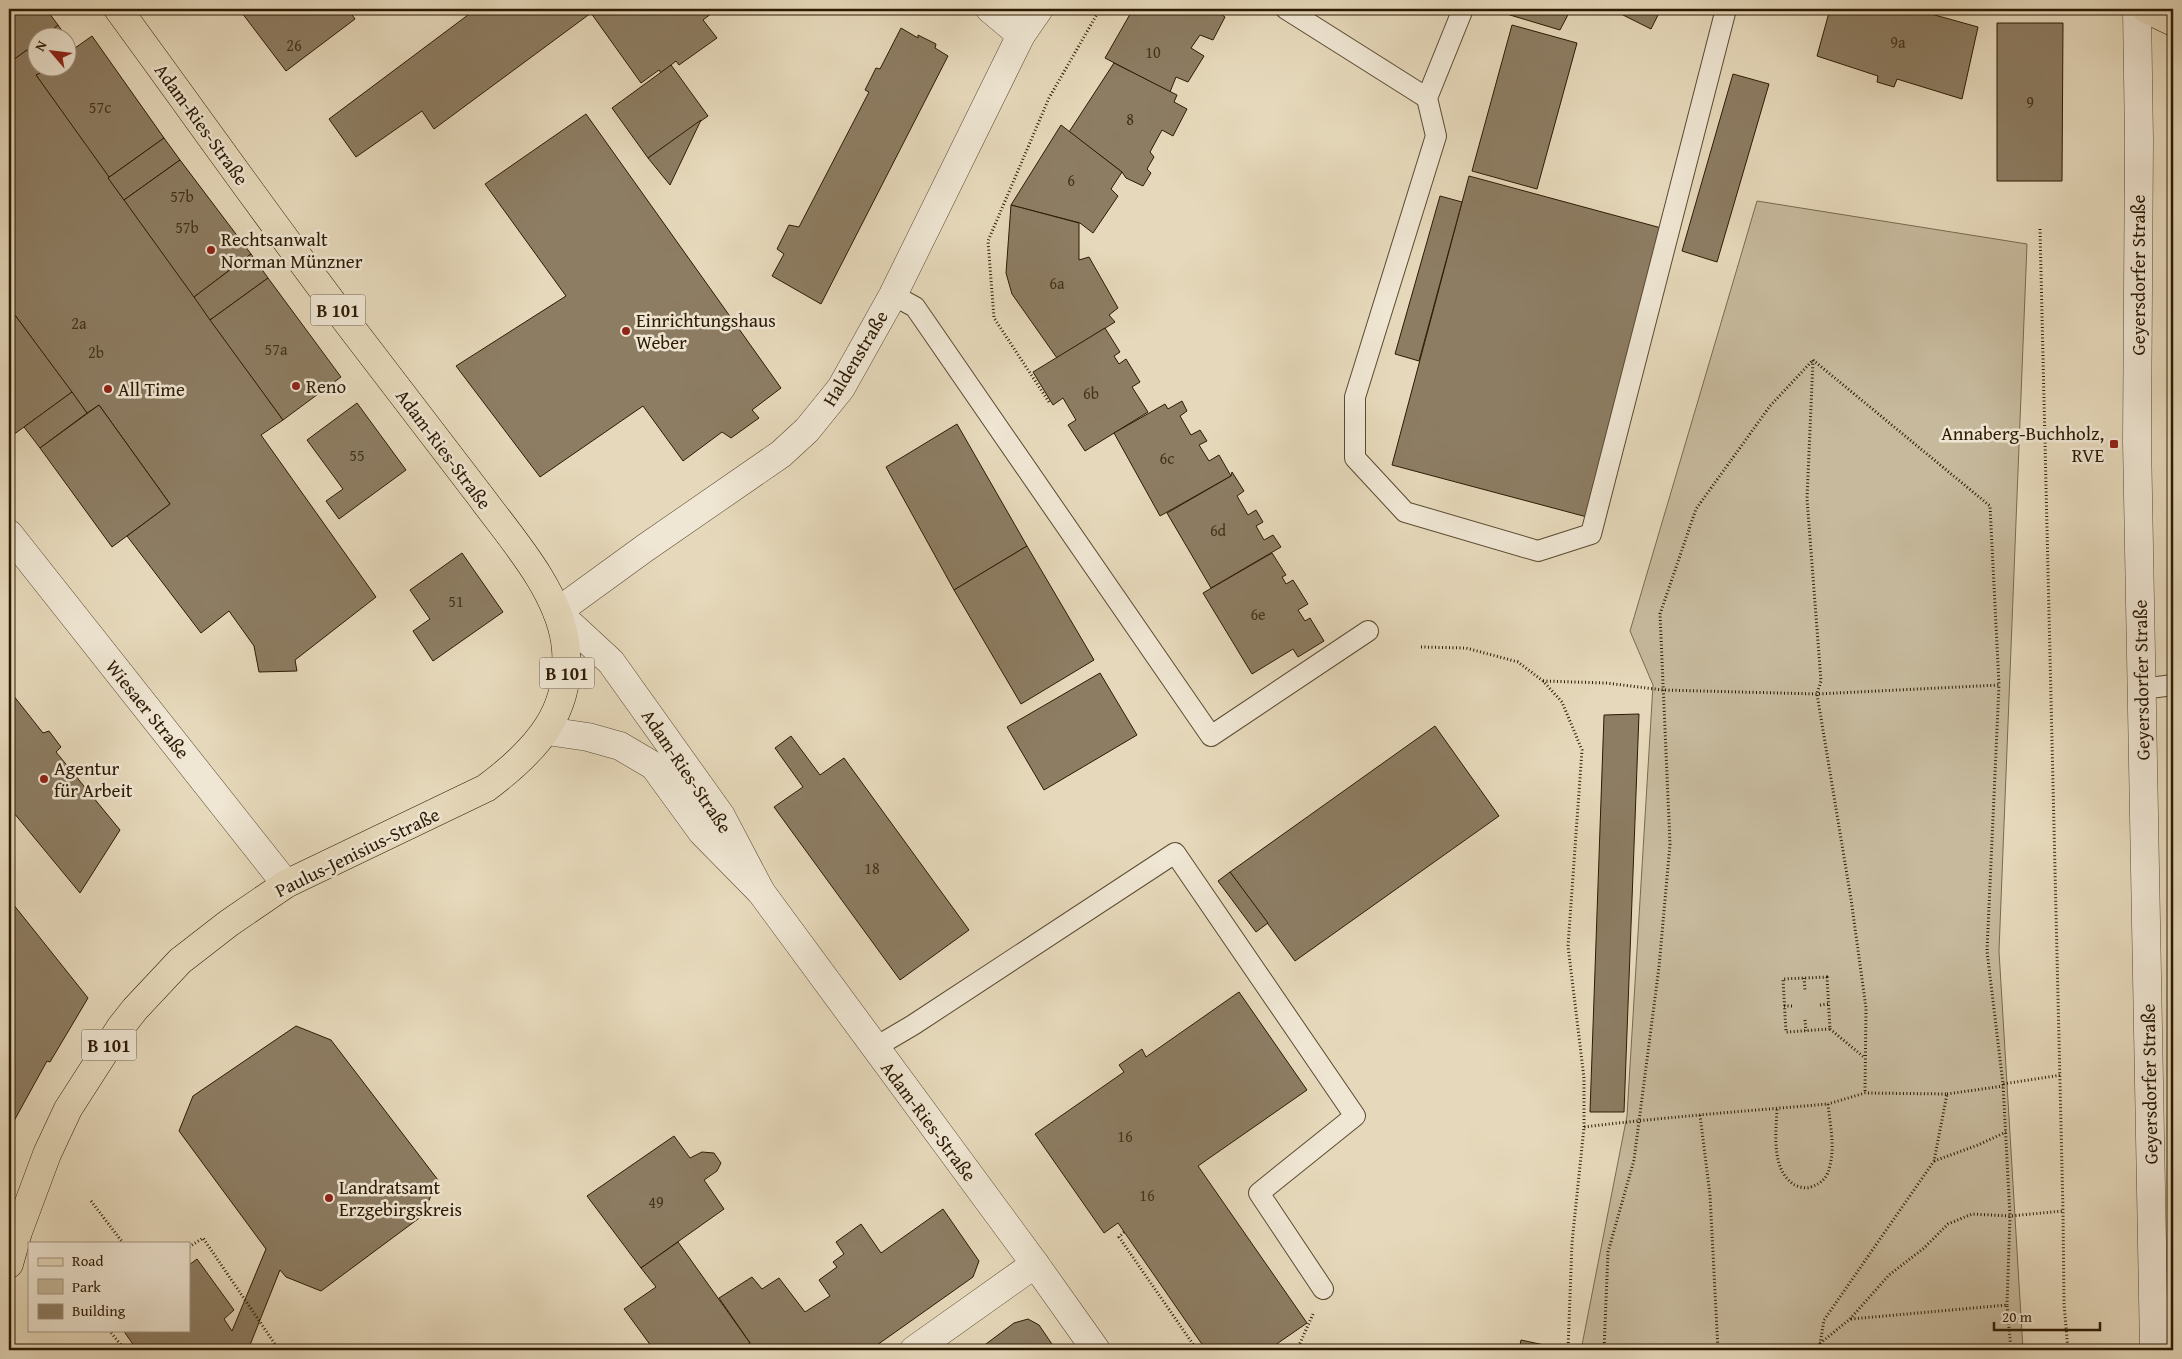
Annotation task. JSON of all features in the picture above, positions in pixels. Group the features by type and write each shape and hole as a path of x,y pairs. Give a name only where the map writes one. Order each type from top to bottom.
{"main road":[{"name":"Adam-Ries-Straße","path":"118,9 350,325 514,542 542,582 557,612"},
{"path":"2146,9 2173,22"},
{"name":"Paulus-Jenisius-Straße","path":"9,1264 18,1232 47,1154 68,1109 120,1028 135,1009 180,961 229,923 286,884 486,788 514,767 547,731 558,708 566,684 565,640 557,612"}],"street":[{"path":"990,9 1021,35"},
{"name":"Haldenstraße","path":"557,612 645,548 781,454 807,430 841,388 892,295 1021,35 1039,9"},
{"name":"Geyersdorfer Straße","path":"2138,9 2137,441 2154,1350"},
{"name":"Wiesaer Straße","path":"9,534 286,884"},
{"name":"Adam-Ries-Straße","path":"557,612 611,662 721,816 761,892 874,1048 1035,1264 1096,1350"},
{"name":"Adam-Ries-Straße","path":"547,731 588,737 620,746 654,766 702,832 761,892"},
{"path":"914,1350 1035,1264"}],"lane":[{"path":"1286,9 1427,98"},
{"path":"1463,9 1427,98 1436,136 1355,397 1355,458 1405,512 1538,551 1591,534 1726,9"},
{"path":"892,295 914,307 1211,736 1368,631"},
{"path":"2142,689 2173,685"},
{"path":"874,1048 913,1025 1175,853 1355,1116 1259,1193 1323,1289"}],"path":[{"path":"1049,402 994,318 988,241 1049,98 1100,9"},
{"path":"2040,229 2061,1075 2064,1304 2068,1350"},
{"path":"1813,360 1990,506 1999,685 1987,951 2003,1085 2006,1132 2010,1216 2007,1305 2011,1350"},
{"path":"1604,1350 1608,1252 1634,1160 1659,967 1670,844 1660,614 1696,509 1770,406 1813,360"},
{"path":"1813,360 1807,499 1821,681 1817,694 1851,899 1866,1008 1865,1093"},
{"path":"1420,647 1466,648 1518,662 1543,681 1562,702 1582,750 1568,946 1584,1078 1584,1127 1572,1243 1568,1350"},
{"path":"1543,681 1606,683 1663,690 1817,694 1999,685"},
{"path":"1830,1029 1828,977 1783,979 1786,1032 1830,1029 1865,1058"},
{"path":"1804,978 1805,990"},
{"path":"1820,1005 1829,1004"},
{"path":"1784,1006 1793,1006"},
{"path":"1805,1020 1806,1031"},
{"path":"1584,1127 1640,1120 1828,1104 1865,1093 1947,1094 2061,1075"},
{"path":"1820,1344 1824,1320 1934,1161 1947,1094"},
{"path":"1777,1109 1776,1134 1778,1159 1781,1168 1785,1177 1796,1186 1808,1188 1820,1184 1827,1176 1831,1164 1828,1104"},
{"path":"1700,1115 1710,1195 1718,1350"},
{"path":"1934,1161 1978,1145 2006,1132"},
{"path":"91,1201 122,1242"},
{"path":"1812,1350 1850,1319 1889,1275 1924,1248 1948,1224 1972,1214 2010,1216 2063,1211"},
{"path":"1124,1232 1119,1237 1198,1350"},
{"path":"190,1246 203,1238 279,1350"},
{"path":"1297,1350 1323,1289"},
{"path":"1850,1319 2007,1305"},
{"path":"111,1332 125,1350"}],"green space":[{"path":"1757,201 2027,244 1999,951 2023,1350 1581,1350 1627,1116 1653,685 1630,631"}],"building":[{"path":"9,9 46,9 58,25 55,28 28,28 28,49 9,63"},
{"path":"239,9 348,9 355,19 286,71"},
{"path":"476,9 717,9 703,20 717,38 679,65 676,61 661,73 659,70 641,83 591,13 434,129 422,111 356,157 329,119"},
{"path":"1133,9 1214,9 1225,17 1213,40 1200,35 1191,48 1204,56 1188,82 1176,77 1170,92 1105,58"},
{"path":"1490,9 1571,9 1560,30"},
{"path":"1615,9 1661,9 1651,29 1615,11"},
{"path":"1830,9 1913,9 1978,27 1962,99 1897,79 1894,87 1877,82 1878,76 1817,56"},
{"path":"1997,23 2063,23 2062,181 1997,181"},
{"path":"1512,25 1577,43 1537,189 1472,171"},
{"path":"901,28 918,38 918,35 936,44 935,48 948,56 821,304 772,276 784,254 777,249 789,225 799,227 869,92 865,90 876,68 880,69"},
{"path":"92,36 164,138 108,178 38,78 78,78 78,46"},
{"path":"27,50 28,78 38,78 283,420 261,435 376,597 295,660 297,671 259,672 254,646 229,611 201,633 127,536 170,504 99,405 87,413 9,307 9,63"},
{"path":"1114,63 1177,95 1174,102 1187,109 1173,136 1162,130 1150,152 1154,157 1147,169 1151,173 1143,186 1126,178 1122,172 1069,132"},
{"path":"671,65 708,116 648,158 612,108"},
{"path":"1733,74 1769,84 1717,262 1682,251"},
{"name":"Einrichtungshaus Weber","path":"586,114 781,388 752,410 759,418 731,438 722,432 683,461 643,406 540,477 456,366 566,296 485,184"},
{"path":"701,120 670,185 648,158"},
{"path":"1061,125 1122,172 1111,189 1118,196 1093,233 1080,223 1011,205"},
{"path":"164,138 180,160 124,200 108,178"},
{"path":"180,160 251,254 194,297 124,200"},
{"path":"1469,176 1665,229 1587,517 1392,465"},
{"path":"1440,196 1462,202 1419,361 1395,354"},
{"path":"1011,205 1079,223 1079,260 1089,257 1118,308 1109,315 1115,322 1057,358 1012,294 1006,273"},
{"path":"251,254 268,278 210,320 194,297"},
{"path":"268,278 341,377 283,420 210,320"},
{"path":"9,307 72,392 13,435 9,429"},
{"path":"1105,328 1120,352 1114,356 1119,364 1126,359 1140,382 1132,387 1148,412 1085,451 1068,425 1076,420 1063,398 1053,405 1033,372"},
{"path":"72,392 87,413 40,448 24,427"},
{"path":"1182,401 1187,411 1180,416 1191,435 1200,430 1207,441 1199,445 1209,461 1219,455 1231,476 1160,516 1114,433 1165,404 1168,409"},
{"path":"357,403 406,470 339,519 326,501 343,489 307,440"},
{"path":"99,405 170,504 112,547 40,448"},
{"path":"957,424 1027,546 954,590 886,467"},
{"path":"1232,472 1244,491 1237,496 1248,515 1256,510 1263,522 1256,526 1264,540 1273,535 1281,547 1211,588 1167,513 1231,476"},
{"path":"1027,546 1094,660 1021,704 954,590"},
{"path":"462,553 503,612 433,661 413,631 430,619 410,590"},
{"path":"1272,553 1286,575 1282,577 1286,584 1293,580 1308,604 1298,610 1305,621 1310,618 1324,641 1298,657 1293,649 1252,674 1203,593"},
{"path":"1100,673 1137,735 1044,790 1007,727"},
{"name":"Agentur für Arbeit","path":"9,690 43,733 49,731 61,747 56,752 120,830 80,893 9,807"},
{"path":"1639,714 1624,1112 1590,1112 1604,715"},
{"path":"1435,726 1499,816 1295,961 1230,872"},
{"path":"791,736 820,775 844,758 969,930 900,980 774,807 803,787 775,748"},
{"path":"1230,872 1268,923 1256,932 1218,881"},
{"path":"9,899 88,998 50,1062 47,1061 9,1130"},
{"path":"1239,992 1307,1090 1198,1166 1307,1323 1268,1350 1206,1350 1118,1223 1104,1233 1035,1134 1124,1072 1119,1065 1142,1049 1146,1057"},
{"name":"Landratsamt Erzgebirgskreis","path":"296,1026 331,1040 438,1180 422,1216 321,1291 286,1277 280,1270 248,1350 137,1350 124,1332 190,1332 190,1264 197,1259 234,1310 224,1319 232,1331 266,1249 179,1131 193,1096"},
{"path":"674,1136 690,1158 702,1152 714,1153 721,1163 717,1171 704,1180 724,1209 641,1268 587,1196"},
{"path":"943,1209 979,1261 973,1277 870,1350 742,1350 750,1343 719,1298 752,1277 762,1289 779,1278 805,1312 830,1296 819,1280 837,1267 833,1262 844,1254 836,1242 861,1224 881,1253"},
{"path":"678,1242 750,1343 740,1350 654,1350 624,1309 656,1287 641,1268"},
{"path":"1028,1319 1039,1325 1056,1350 978,1350 1014,1323"},
{"path":"1521,1340 1558,1348 1558,1350 1519,1350"}],"place":[{"name":"Rechtsanwalt Norman Münzner","path":"211,250"},
{"name":"Einrichtungshaus Weber","path":"626,331"},
{"name":"Reno","path":"296,386"},
{"name":"All Time","path":"108,389"},
{"name":"Annaberg-Buchholz, RVE","path":"2114,444"},
{"name":"Agentur für Arbeit","path":"44,779"},
{"name":"Landratsamt Erzgebirgskreis","path":"329,1198"}]}
